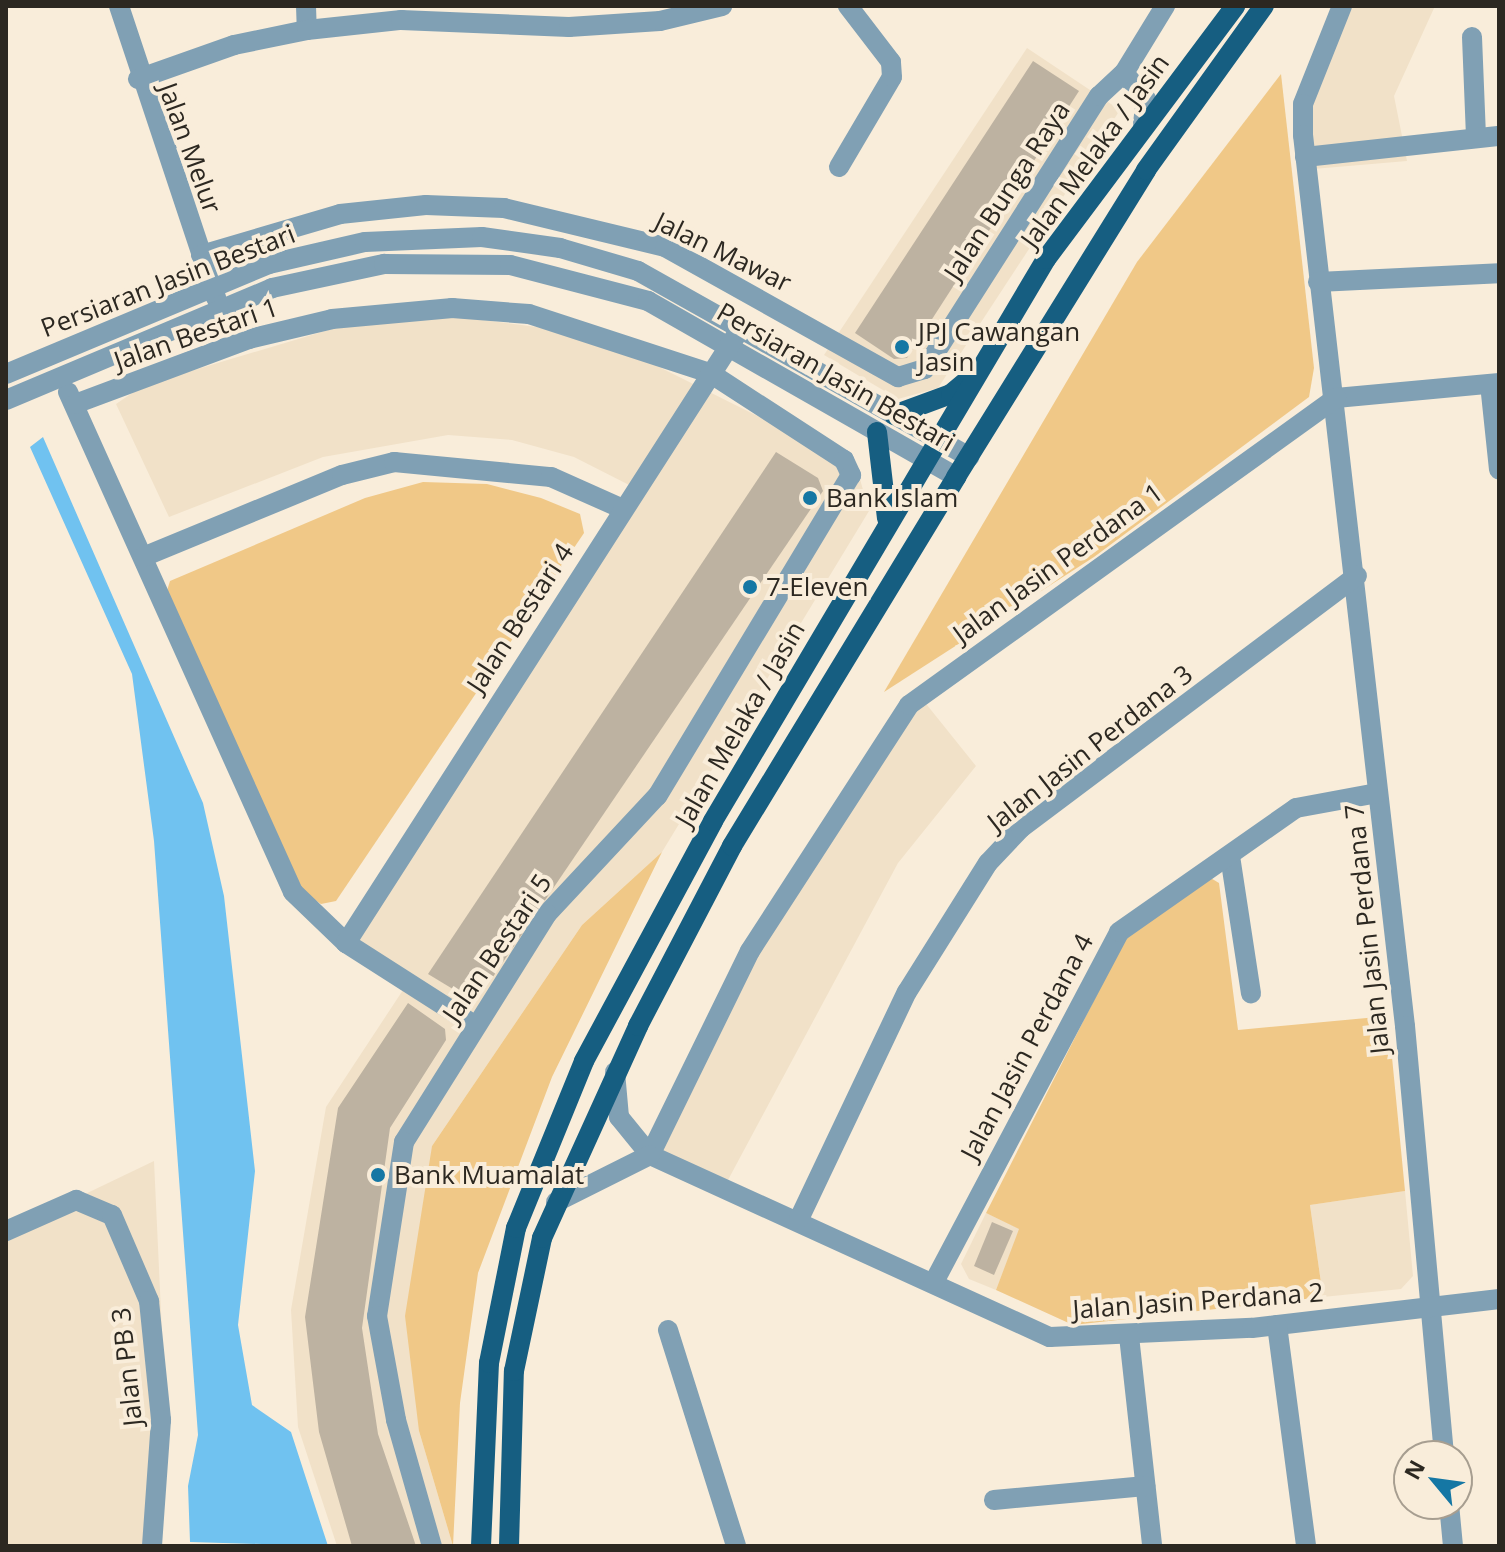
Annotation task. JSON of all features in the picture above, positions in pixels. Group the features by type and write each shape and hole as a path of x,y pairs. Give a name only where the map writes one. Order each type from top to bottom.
{"main road":[{"name":"Jalan Melaka / Jasin","path":"481,1546 489,1363 516,1228 584,1061 887,522 979,371 1096,184 1235,6"},
{"name":"Jalan Melaka / Jasin","path":"509,1546 514,1371 556,1202 615,1072 732,846 956,477 1146,170 1264,6"},
{"path":"894,415 951,394 979,371"},
{"path":"877,432 887,522"}],"street":[{"name":"Jalan Melur","path":"119,6 138,79 215,296"},
{"path":"306,6 307,30"},
{"path":"138,79 234,45 307,30 401,20 569,27 660,21 722,6"},
{"path":"839,167 892,77 891,62 848,6"},
{"name":"Jalan Bunga Raya","path":"840,342 898,377 925,369 1099,96 1124,73 1165,6"},
{"path":"1342,6 1303,104 1305,157 1318,282 1336,398 1494,384 1499,470"},
{"path":"1472,37 1476,137"},
{"path":"1124,73 1146,99 1143,124"},
{"path":"1305,157 1498,136"},
{"name":"Jalan Mawar","path":"201,255 340,214 426,205 504,208 665,247 840,342"},
{"name":"Persiaran Jasin Bestari","path":"6,374 365,242 482,237 560,248 638,271 742,325 969,457"},
{"name":"Persiaran Jasin Bestari","path":"6,400 61,378 215,296 323,275 445,260 584,278 732,344 956,477"},
{"path":"1318,282 1499,273"},
{"name":"Jalan Bestari 1","path":"75,404 249,339 373,312 452,308 590,329 710,373"},
{"name":"Jalan Bestari 4","path":"346,943 742,325"},
{"name":"Jalan Bestari 5","path":"432,1546 396,1420 377,1316 404,1142 547,914 657,796 846,494 851,475 844,460 710,373"},
{"path":"61,378 271,850 293,892 346,943 476,1026"},
{"name":"Jalan Jasin Perdana 7","path":"1336,398 1357,576 1442,1440"},
{"name":"Jalan Jasin Perdana 1","path":"650,1155 750,951 909,705 1336,398"},
{"path":"143,557 342,475 394,462 551,477 623,509"},
{"name":"Jalan Jasin Perdana 3","path":"799,1219 907,992 988,863 1021,828 1357,576"},
{"name":"Jalan Jasin Perdana 4","path":"934,1282 1109,943 1296,808 1377,793"},
{"path":"1230,856 1251,993"},
{"path":"556,1202 650,1155 626,1135 615,1072"},
{"name":"Jalan Jasin Perdana 2","path":"650,1155 799,1219 1050,1337 1129,1336 1277,1325 1499,1299"},
{"name":"Jalan PB 3","path":"6,1231 76,1200 89,1202 112,1215 149,1301 161,1420 152,1546"},
{"path":"1277,1325 1306,1546"},
{"path":"668,1330 736,1546"},
{"path":"1129,1336 1152,1546"},
{"path":"994,1500 1145,1486"},
{"path":"1451,1520 1453,1546"}],"shaded area":[{"path":"1349,6 1435,6 1394,96 1407,161 1313,169 1309,108"},
{"path":"1027,48 1120,110 938,388 898,399 824,355"},
{"path":"1281,74 1314,368 1309,397 1094,557 884,692 1137,262"},
{"path":"452,316 544,328 627,351 856,465 869,511 662,852 582,925 432,1146 419,1431 453,1546 337,1546 298,1427 291,1310 326,1107 405,987 336,943 639,490 574,457 512,440 448,435 323,457 169,517 116,404 144,385 355,322"},
{"path":"423,482 487,484 541,498 580,514 584,533 336,901 321,904 300,890 166,594 170,581 365,498"},
{"path":"923,700 976,766 898,863 728,1180 656,1153 753,943"},
{"path":"662,852 552,1077 478,1273 460,1403 453,1546 419,1431 405,1316 432,1146 582,925"},
{"path":"1209,877 1219,883 1238,1030 1388,1016 1405,1191 1310,1205 1323,1297 1073,1325 996,1290 1019,1229 986,1213 1125,939"},
{"path":"154,1161 168,1462 147,1546 6,1546 6,1232"},
{"path":"1405,1191 1413,1276 1401,1289 1323,1297 1310,1205"},
{"path":"986,1213 1020,1229 996,1290 969,1279 961,1264"}],"water":[{"path":"43,437 203,803 224,896 255,1171 238,1325 252,1405 291,1432 328,1546 190,1542 188,1486 198,1435 154,841 132,674 30,447"}],"building":[{"path":"1033,61 1079,91 907,358 894,359 855,333"},
{"path":"776,452 818,478 823,491 480,996 466,997 428,974"},
{"path":"408,1003 445,1029 446,1040 390,1128 362,1328 378,1434 416,1546 352,1546 319,1432 305,1317 338,1108"},
{"path":"992,1222 1013,1231 994,1275 974,1266"}],"place":[{"name":"JPJ Cawangan Jasin","path":"902,347"},
{"name":"Bank Islam","path":"810,498"},
{"name":"7-Eleven","path":"750,587"},
{"name":"Bank Muamalat","path":"378,1175"}]}
